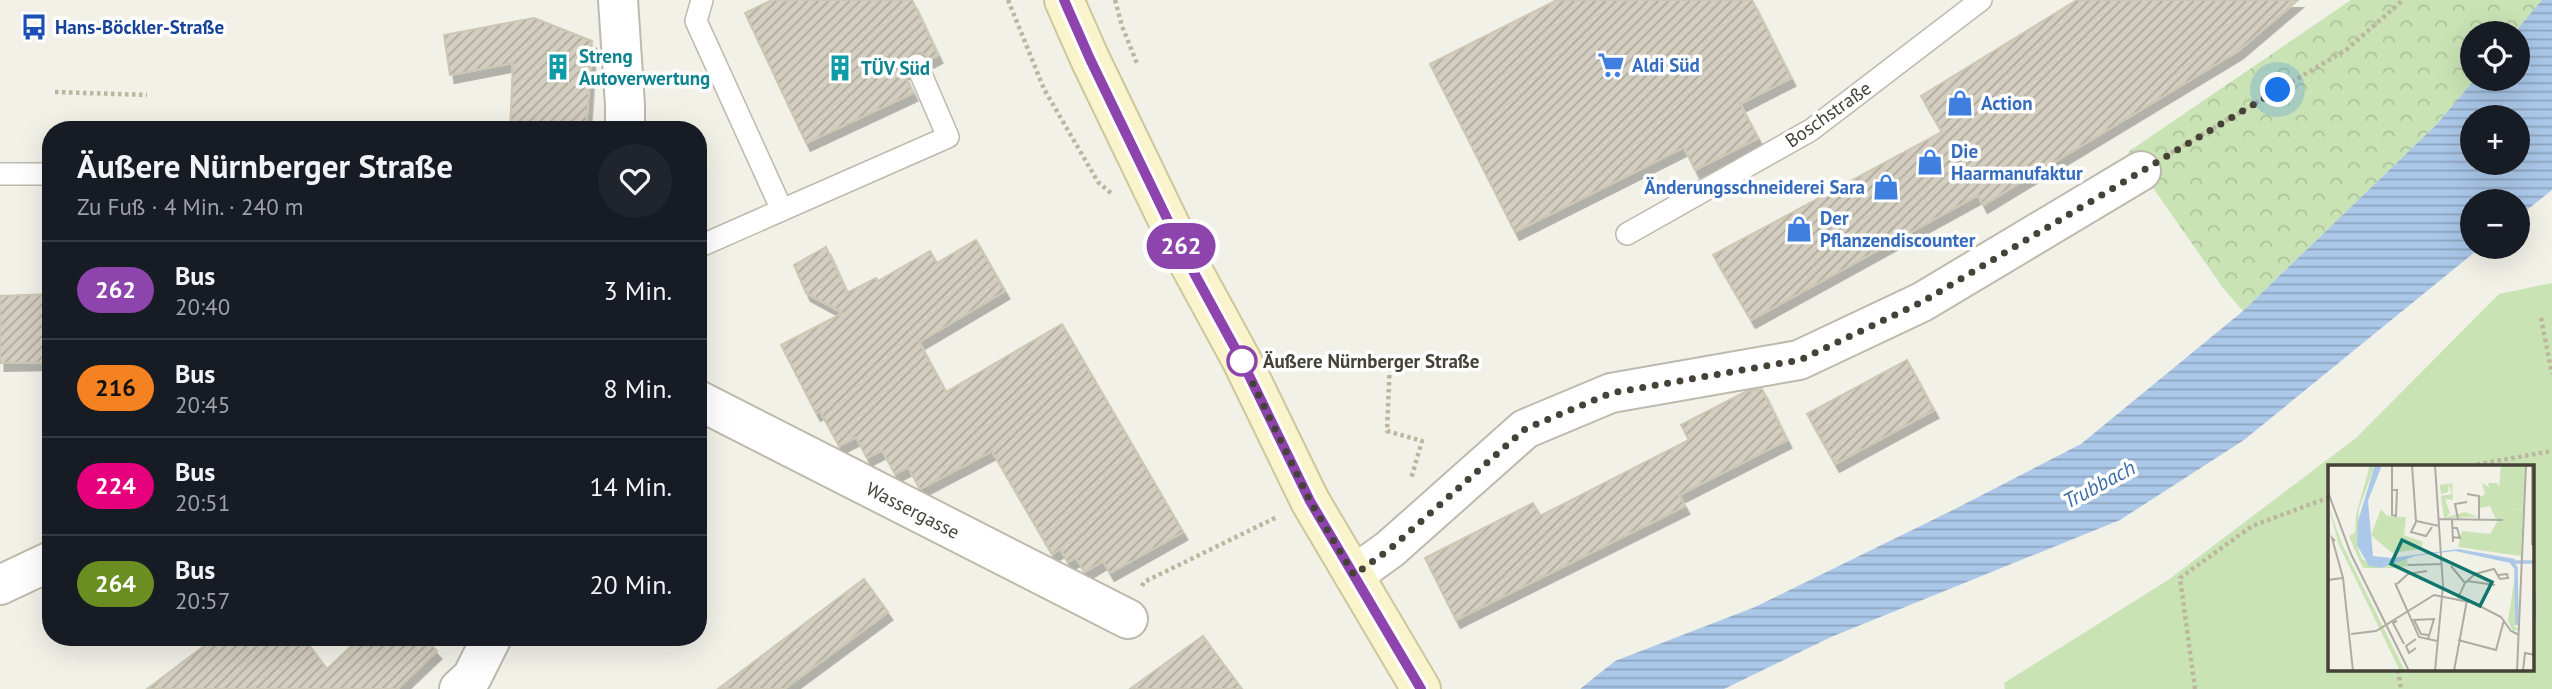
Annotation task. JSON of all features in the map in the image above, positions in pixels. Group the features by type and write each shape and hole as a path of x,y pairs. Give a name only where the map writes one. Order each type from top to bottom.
{"main road":[{"path":"1065,0 1096,72 1187,260 1242,361 1310,501 1421,689"}],"street":[{"path":"618,0 625,121"},
{"path":"1354,575 1390,549 1525,429 1611,393 1800,360 1922,302 2141,171"},
{"name":"Wassergasse","path":"707,405 1128,619"},
{"path":"0,585 42,565"},
{"path":"459,689 472,677 488,646"}],"lane":[{"path":"702,0 696,21 782,210"},
{"name":"Boschstraße","path":"1626,233 1811,130 1982,0"},
{"path":"707,243 948,136 917,65"},
{"path":"0,174 42,174"}],"path":[{"path":"2141,171 2346,50 2403,0"},
{"path":"55,92 147,95"},
{"path":"2541,318 2552,374"},
{"path":"1390,362 1387,431 1422,441 1408,489"},
{"path":"2474,465 2552,451"},
{"path":"2195,689 2180,578 2252,526 2328,498"},
{"path":"1128,619 1144,582 1310,501"}],"green space":[{"path":"2351,0 2542,0 2524,21 2460,21 2460,91 2465,91 2437,124 2243,311 2223,288 2128,152"},
{"path":"2552,283 2552,689 2005,689 2004,683 2168,580 2356,438 2499,294"}],"water":[{"name":"Trubbach","path":"2542,0 2552,0 2552,190 2530,207 2530,189 2460,189 2460,259 2466,259 2244,440 2120,520 1831,637 1724,689 1580,689 1615,661 1755,607 2081,444 2243,311 2437,124 2465,91 2530,91 2530,21 2524,21"}],"building":[{"name":"TÜV Süd","path":"772,0 912,0 938,55 929,60 918,52 906,58 903,72 913,93 806,143 745,13"},
{"path":"1557,0 1752,0 1791,78 1740,104 1758,138 1695,170 1684,147 1515,232 1430,64"},
{"path":"2077,0 2298,0 2238,51 1983,205 1978,195 1751,320 1713,255 1942,132 1921,96"},
{"name":"Streng Autoverwertung","path":"534,18 592,41 587,121 510,121 513,63 450,75 444,35"},
{"path":"976,240 1005,291 919,342 946,392 1062,324 1183,532 1110,573 1103,561 1085,572 1076,558 1068,562 1060,549 1052,554 992,451 920,489 908,467 895,474 882,450 867,458 856,437 839,446 820,411 816,413 781,345 843,313 806,293 794,265 826,247 847,293 876,278 878,281 930,251 937,263"},
{"path":"42,294 42,362 0,363 0,296"},
{"path":"1907,360 1934,410 1835,464 1807,414"},
{"path":"1762,389 1787,440 1679,495 1685,506 1456,620 1425,558 1533,503 1540,516 1689,440 1681,425 1747,391"},
{"path":"864,579 888,612 784,689 718,689"},
{"path":"1203,636 1242,689 1130,689"},
{"path":"204,646 310,646 327,669 351,646 432,646 437,651 397,689 147,689"}],"bus line":[{"name":"262","path":"1064,0 1187,260 1242,361 1310,501 1421,689"}],"place":[{"name":"Hans-Böckler-Straße","path":"34,27"},
{"name":"Aldi Süd","path":"1611,65"},
{"name":"Streng Autoverwertung","path":"558,67"},
{"name":"TÜV Süd","path":"840,68"},
{"name":"Action","path":"1960,103"},
{"name":"Die Haarmanufaktur","path":"1930,162"},
{"name":"Änderungsschneiderei Sara","path":"1886,187"},
{"name":"Der Pflanzendiscounter","path":"1799,229"},
{"name":"Äußere Nürnberger Straße","path":"1242,361"}],"route":[{"path":"1242,361 1310,501 1354,575 1390,549 1525,429 1611,393 1800,360 1922,302 2278,90"}]}
